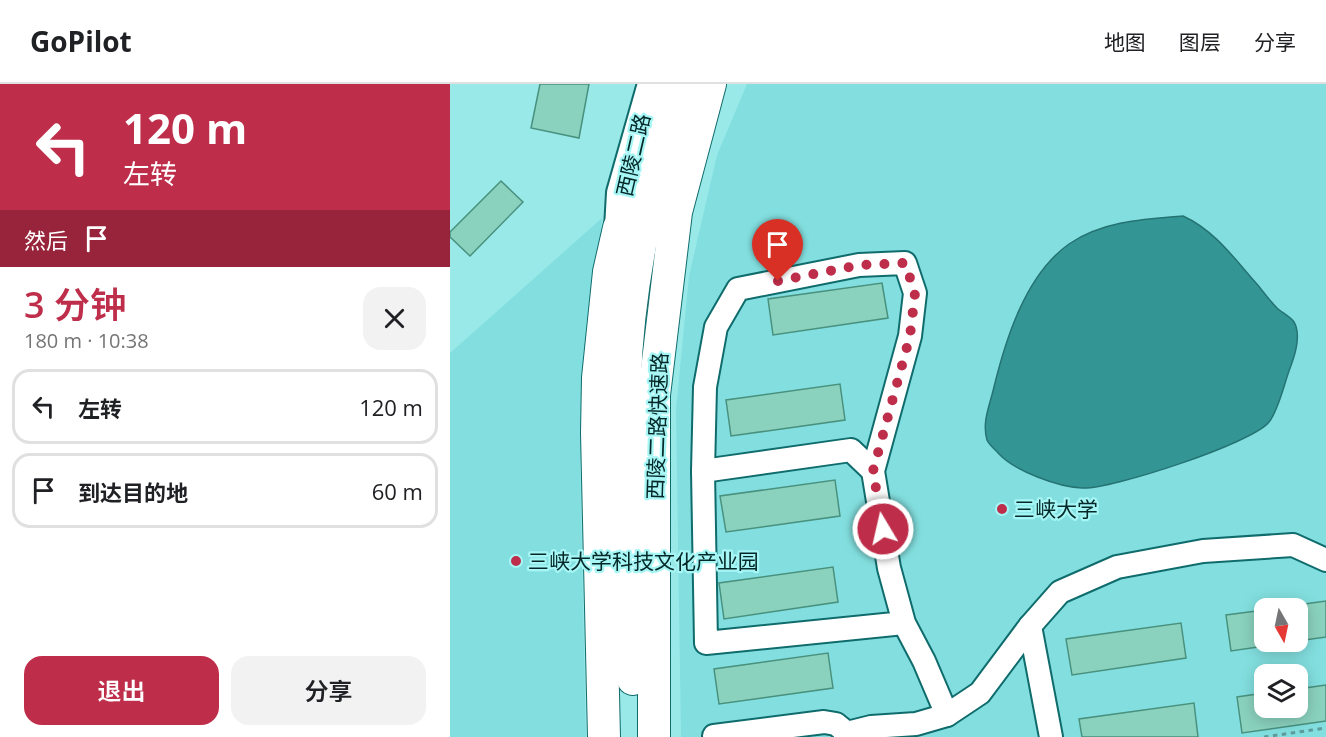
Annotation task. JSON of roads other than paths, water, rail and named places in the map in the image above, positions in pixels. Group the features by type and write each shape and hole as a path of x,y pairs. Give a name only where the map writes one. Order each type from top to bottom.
{"highway":[{"name":"西陵二路快速路","path":"654,737 639,472 625,378 630,307 656,165 678,84"},
{"name":"西陵二路快速路","path":"634,737 639,472 654,395 676,212 710,84"},
{"path":"604,737 597,433 598,378 609,272 619,228 656,165"}],"main road":[{"name":"西陵二路","path":"619,228 621,194 652,84"}],"lane":[{"path":"904,623 706,643 703,471 705,387 716,327 738,289 860,265 905,263 915,293 910,336 873,471 889,568 904,623 924,661 947,715"},
{"path":"703,471 851,450 873,471"},
{"path":"714,736 824,722 836,724 846,735 871,727 916,724 947,715 980,693 1060,592 1117,567 1203,551 1293,545 1326,560"},
{"path":"1030,627 1051,737"}],"place":[{"name":"三峡大学","path":"1002,509"},
{"name":"三峡大学科技文化产业园","path":"516,561"}]}
